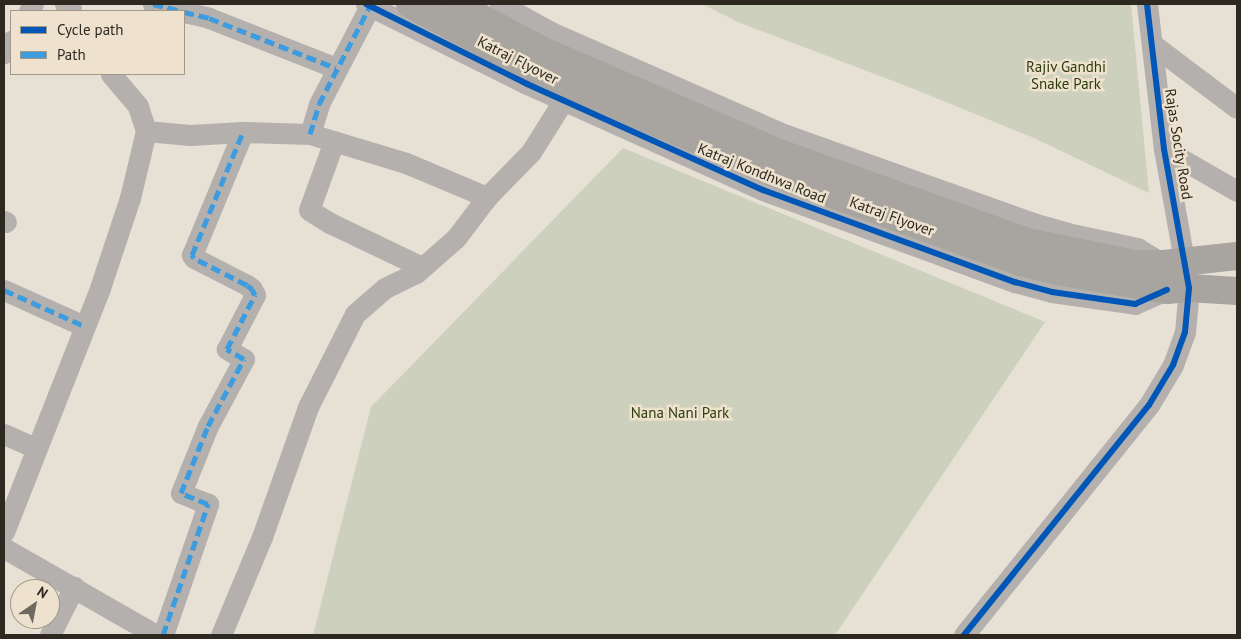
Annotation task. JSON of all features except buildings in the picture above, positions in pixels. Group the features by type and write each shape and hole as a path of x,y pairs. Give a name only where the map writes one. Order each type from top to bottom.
{"highway":[{"name":"Katraj Flyover","path":"410,4 532,69 772,172 1021,262 1133,274 1176,276"},
{"name":"Katraj Flyover","path":"455,4 542,50 779,153 1027,242 1133,274"},
{"path":"1176,276 1237,256"},
{"path":"1176,276 1237,292"}],"street":[{"path":"153,4 176,10"},
{"path":"500,4 551,32 786,135 1032,223 1067,233 1137,248 1176,276"},
{"name":"Rajas Socity Road","path":"964,635 1149,405 1173,365 1185,332 1176,276 1164,148 1147,4"},
{"path":"310,134 319,104 368,5"},
{"name":"Katraj Kondhwa Road","path":"368,5 563,101 763,190 1015,282 1052,292 1135,304 1176,276"},
{"path":"185,12 209,18 336,68"},
{"path":"1152,44 1237,108"},
{"path":"4,532 100,288 130,198 146,131 138,106 112,75"},
{"path":"221,635 262,537 308,407 355,314 385,288 416,273 456,238 487,197 531,152 563,101"},
{"path":"146,131 190,135 243,132 310,134 406,162 487,197"},
{"path":"163,635 208,504 181,493 208,426 244,359 227,349 255,295 247,285 194,258 192,255 243,132"},
{"path":"334,141 309,210 330,223 422,267"},
{"path":"1164,148 1237,191"},
{"path":"4,290 84,326"},
{"path":"4,434 36,448"},
{"path":"4,548 156,635"},
{"path":"50,635 74,587"}],"green space":[{"name":"Rajiv Gandhi Snake Park","path":"702,4 1131,4 1149,193 1034,138 909,87 740,23"},
{"name":"Nana Nani Park","path":"623,148 1045,322 835,635 313,635 371,407"}],"marked path":[{"path":"153,4 178,10"},
{"path":"310,134 319,104 370,6"},
{"path":"185,12 209,18 336,68"},
{"path":"163,635 208,504 181,493 208,426 244,359 227,349 255,295 247,285 194,258 192,255 243,132"},
{"path":"4,290 84,326"}],"cycle path":[{"path":"366,4 527,84 763,190 1015,282 1052,292 1135,304 1167,290"},
{"path":"964,635 1149,405 1173,365 1185,332 1189,288 1164,149 1147,4"}]}
